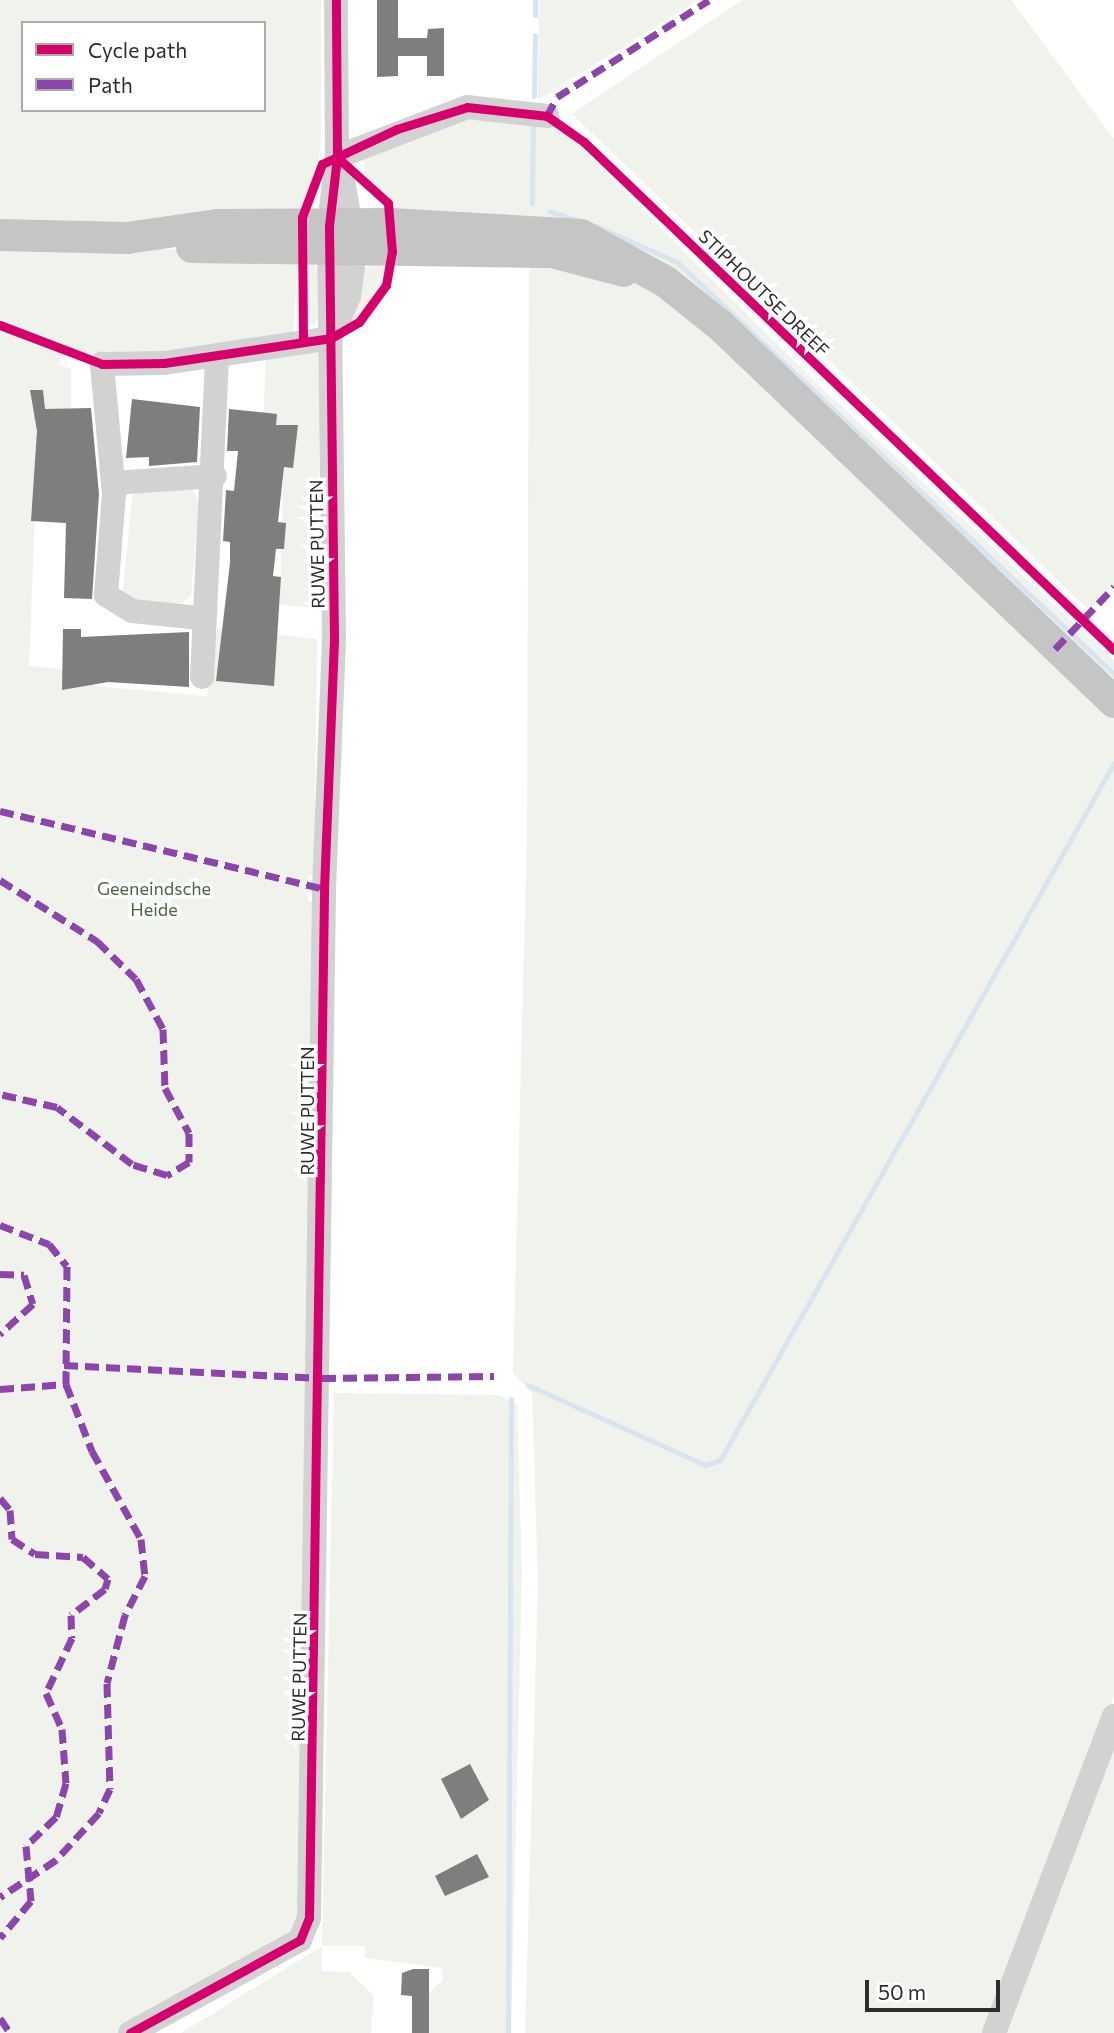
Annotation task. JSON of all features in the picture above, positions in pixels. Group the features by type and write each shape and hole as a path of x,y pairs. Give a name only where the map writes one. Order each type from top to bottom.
{"main road":[{"path":"0,235 127,238 165,248 342,238 581,235 666,282 721,327 1114,702"}],"street":[{"name":"RUWE PUTTEN","path":"130,2033 300,1940 309,1918 324,889 334,639 331,338 342,238 337,157 336,0"},
{"path":"337,157 467,107 547,116"},
{"path":"200,618 132,611 106,595 113,483 102,364 216,357 331,338"},
{"path":"202,677 200,618 215,476 216,357"},
{"path":"113,483 215,476"},
{"path":"994,2033 1114,1716"}],"green space":[{"name":"Geeneindsche Heide","path":"0,0 321,0 321,143 315,183 299,209 114,246 298,256 293,336 113,360 62,348 60,365 71,369 71,431 38,439 29,666 92,672 94,686 207,696 217,628 317,639 314,874 308,877 308,901 314,903 302,1926 130,2033 0,2033"},
{"path":"539,0 698,0 538,100"},
{"path":"742,0 1011,0 1114,139 1114,584 1089,610 572,114"},
{"path":"454,117 540,121 571,138 814,381 1114,660 1114,692 689,287 394,212 366,179 363,155"},
{"path":"305,258 321,271 322,315 313,325 305,319"},
{"path":"388,258 377,294 350,324 362,269"},
{"path":"529,261 586,267 645,286 694,319 1114,716 1114,1696 986,2033 525,2033 538,1585 532,1393 513,1373 527,832"},
{"path":"320,348 317,608 280,605 284,443 263,423 266,359"},
{"path":"133,487 193,489 199,502 191,596 183,603 130,602 123,590"},
{"path":"334,1393 499,1395 517,1404 522,1570 511,2033 425,2033 426,1997 443,1979 442,1968 365,1958 365,1946 322,1946"},
{"path":"1114,1742 1114,2033 1003,2033"},
{"path":"322,1946 322,1971 349,1972 374,1996 371,2033 181,2033"}],"building":[{"path":"377,0 398,0 398,38 427,38 428,29 444,28 444,76 427,76 427,56 398,56 398,76 377,77"},
{"path":"30,390 43,390 45,409 91,408 99,494 92,599 64,598 66,523 31,521 37,431"},
{"path":"132,399 200,407 197,462 149,466 149,457 126,458"},
{"path":"229,409 277,414 276,425 298,425 293,468 284,467 278,522 286,523 284,549 276,549 273,576 281,577 274,686 216,681 230,563 230,542 223,541 226,490 234,491 238,451 227,451"},
{"path":"63,629 81,629 81,637 189,632 189,687 108,682 62,690"},
{"path":"470,1764 489,1800 461,1819 441,1779"},
{"path":"477,1854 489,1877 445,1896 435,1876"},
{"path":"413,1969 429,1969 429,2033 412,2033 412,1996 401,1995 402,1973"}],"waterway":[{"path":"535,0 535,15"},
{"path":"534,96 535,35"},
{"path":"532,203 533,122"},
{"path":"549,211 580,221"},
{"path":"596,226 677,262 1114,674"},
{"path":"528,1385 705,1465 720,1460 1114,763"},
{"path":"508,2033 511,1399"}],"marked path":[{"path":"547,116 557,97 709,0"},
{"path":"1055,649 1114,587"},
{"path":"0,811 324,889"},
{"path":"0,880 97,941 136,979 163,1029 165,1088 189,1133 189,1162 167,1175 132,1164 57,1107 0,1094"},
{"path":"0,1225 49,1244 67,1266 66,1384 92,1451 141,1539 145,1576 125,1615 107,1683 110,1789 99,1813 56,1860 0,1897"},
{"path":"0,1274 24,1275 33,1304 0,1334"},
{"path":"64,1365 322,1378 494,1376"},
{"path":"0,1389 66,1384"},
{"path":"0,1498 10,1510 12,1539 35,1554 83,1557 108,1579 105,1589 71,1615 72,1638 46,1693 62,1729 66,1783 56,1817 26,1846 31,1901 0,1938"},
{"path":"0,2018 10,2033"}],"cycle path":[{"path":"130,2033 300,1940 309,1918 324,889 334,638 329,226 337,157 336,0"},
{"name":"STIPHOUTSE DREEF","path":"303,339 302,217 322,164 397,129 467,107 547,116 584,142 1114,650"},
{"path":"0,325 102,364 164,363 331,338 359,322 386,285 392,252 388,203 337,157"}]}
